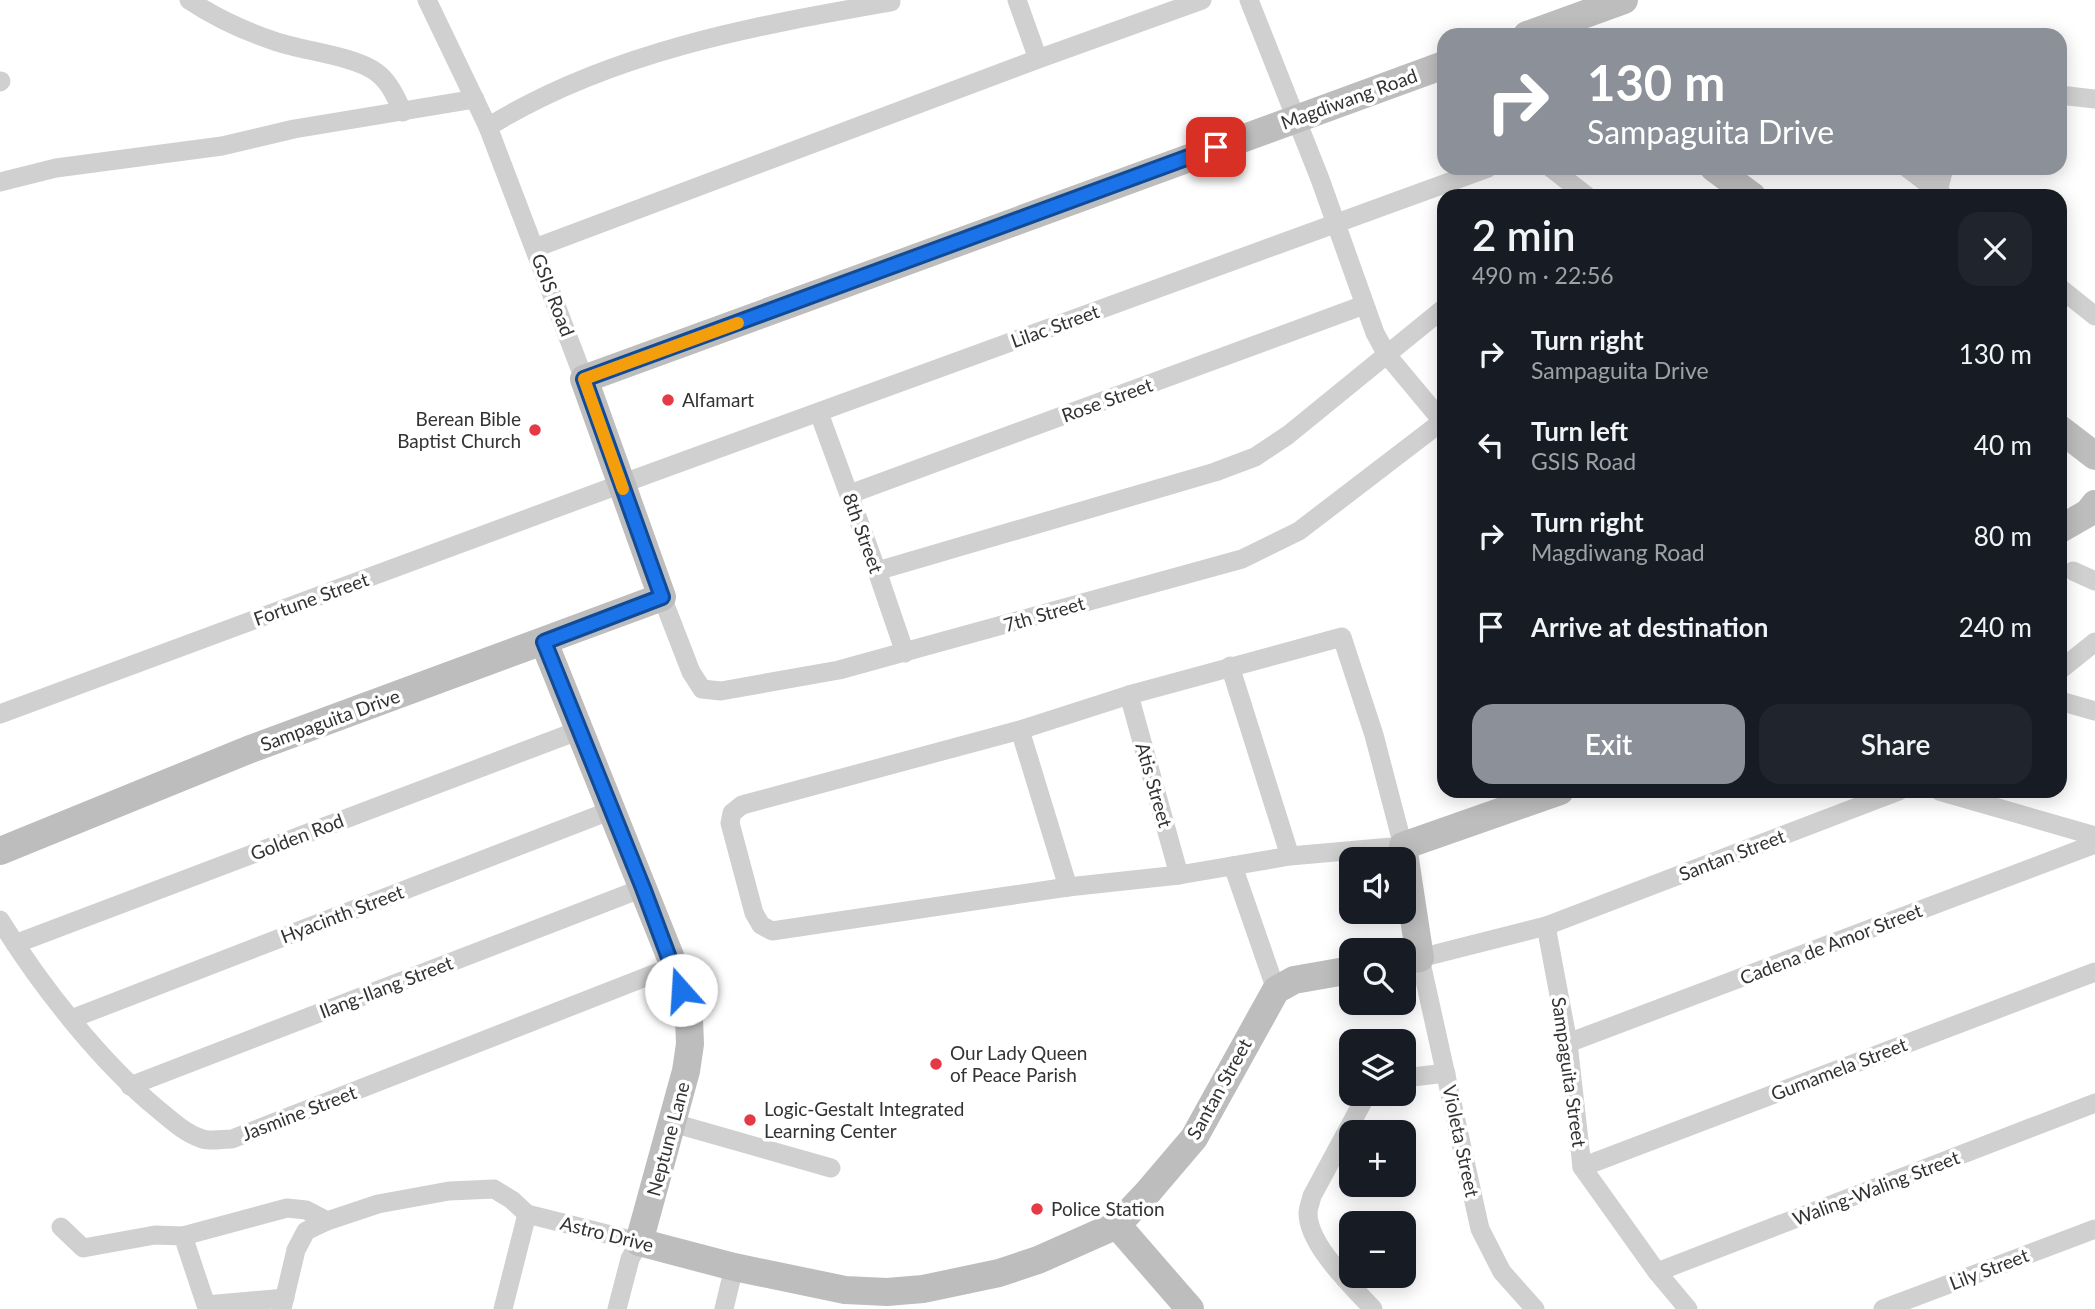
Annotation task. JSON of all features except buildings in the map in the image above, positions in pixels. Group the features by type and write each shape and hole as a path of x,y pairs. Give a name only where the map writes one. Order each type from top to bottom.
{"street":[{"path":"189,0 210,14 276,42 376,71 389,84 403,112"},
{"path":"1017,0 1038,59"},
{"path":"535,248 1202,0"},
{"path":"1249,0 1375,333 1387,355 1437,414"},
{"path":"1574,27 1624,0"},
{"name":"GSIS Road","path":"429,1 488,127 584,379 662,597"},
{"path":"488,127 523,106 582,78 677,48 771,23 891,2"},
{"name":"Magdiwang Road","path":"584,379 1437,67"},
{"path":"2067,96 2095,99"},
{"path":"0,182 56,169 222,146 294,129 475,99"},
{"name":"Lilac Street","path":"621,484 1469,175"},
{"path":"1559,175 1576,189"},
{"path":"1724,175 1742,189"},
{"path":"1917,175 1935,189"},
{"path":"2067,294 2095,316"},
{"name":"Rose Street","path":"850,494 1364,306"},
{"path":"877,571 1215,472 1255,457 1288,435 1437,314"},
{"name":"8th Street","path":"819,413 905,653"},
{"name":"7th Street","path":"662,597 691,672 702,689 721,691 839,670 1242,559 1299,531 1437,426"},
{"path":"2067,434 2095,456"},
{"name":"Fortune Street","path":"0,714 621,484"},
{"path":"2067,526 2088,513 2095,504"},
{"path":"2073,571 2095,581"},
{"name":"Sampaguita Drive","path":"0,851 248,750 662,597"},
{"path":"1410,938 1403,846 1374,735 1342,637 1129,695 1020,730 742,805 732,813 730,823 754,913 761,925 772,931 1290,856 1403,846 1533,798"},
{"name":"Neptune Lane","path":"544,642 674,966 689,1019 687,1072 639,1242 630,1259 617,1309"},
{"path":"2067,664 2095,642"},
{"path":"1230,666 1290,856"},
{"name":"Atis Street","path":"1129,695 1180,874"},
{"path":"2067,703 2095,711"},
{"name":"Golden Rod","path":"15,944 580,730"},
{"path":"1020,730 1069,887"},
{"name":"Santan Street","path":"1416,959 1546,926 1881,798"},
{"path":"1963,798 2095,836"},
{"name":"Hyacinth Street","path":"71,1019 612,810"},
{"name":"Cadena de Amor Street","path":"1568,1043 2095,844"},
{"path":"1233,866 1276,990 1293,980 1339,972"},
{"name":"Ilang-Ilang Street","path":"130,1086 643,888"},
{"name":"Jasmine Street","path":"0,920 71,1019 130,1086 177,1125 201,1139 232,1139 674,966"},
{"name":"Sampaguita Street","path":"1546,926 1568,1043 1582,1167 1657,1272 1688,1309"},
{"name":"Gumamela Street","path":"1582,1167 2095,972"},
{"name":"Violeta Street","path":"1416,973 1446,1073 1480,1229 1502,1272 1535,1309"},
{"name":"Santan Street","path":"897,1291 923,1289 999,1273 1079,1244 1117,1225 1194,1138 1276,990"},
{"path":"1416,1077 1446,1073"},
{"name":"Waling-Waling Street","path":"1657,1272 2095,1103"},
{"path":"1361,1106 1312,1196 1308,1213 1311,1228 1320,1246 1373,1309"},
{"path":"673,1123 831,1168"},
{"name":"Astro Drive","path":"327,1221 390,1202 449,1191 494,1189 512,1200 527,1214 734,1267 843,1299 897,1291"},
{"path":"61,1227 83,1248 155,1235 183,1236 286,1208 306,1210 327,1221"},
{"path":"503,1309 527,1214"},
{"path":"183,1236 201,1307 283,1304 296,1250 306,1231 327,1221"},
{"path":"1117,1225 1190,1309"},
{"name":"Lily Street","path":"1883,1309 2095,1229"},
{"path":"723,1309 734,1267"}],"slow traffic":[{"path":"623,489 584,379 738,323"}],"place":[{"name":"Alfamart","path":"668,400"},
{"name":"Berean Bible Baptist Church","path":"535,430"},
{"name":"Our Lady Queen of Peace Parish","path":"936,1064"},
{"name":"Logic-Gestalt Integrated Learning Center","path":"750,1120"},
{"name":"Police Station","path":"1037,1209"}],"route":[{"path":"681,990 674,966 544,642 662,597 584,379 1216,147"}]}
